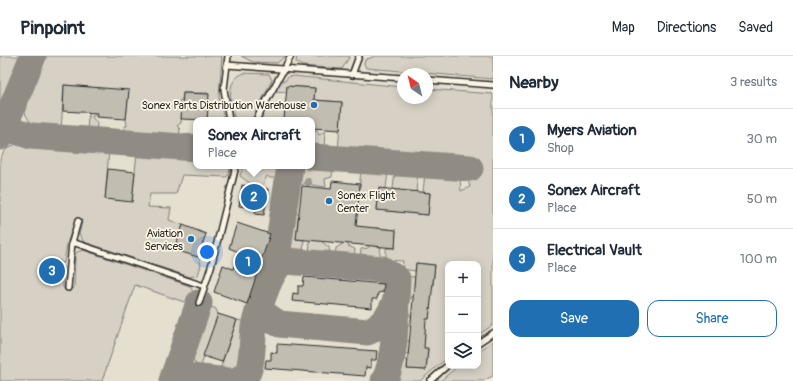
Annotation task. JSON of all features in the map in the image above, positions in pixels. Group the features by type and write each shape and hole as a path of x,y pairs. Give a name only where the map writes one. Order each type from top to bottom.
{"lane":[{"path":"228,56 224,89 229,117"},
{"path":"258,117 291,56"},
{"path":"352,75 359,56"},
{"path":"227,65 397,78"},
{"path":"433,80 493,85"},
{"path":"199,303 235,169"},
{"path":"68,288 72,242 78,221"},
{"path":"72,242 204,286"},
{"path":"481,342 493,333"},
{"path":"430,381 445,368"}],"shaded area":[{"path":"0,56 493,56 493,376 483,381 0,381"},
{"path":"0,56 24,56 0,116"},
{"path":"41,56 222,56 219,97 223,117 207,117 208,93 183,93 182,100 180,100 179,104 182,107 181,123 177,126 180,129 179,139 124,134 125,126 127,126 126,119 129,90 95,111 95,115 92,117 97,123 96,133 87,132 88,117 91,110 91,87 64,85 61,130 36,125 28,118 23,105"},
{"path":"241,56 286,56 277,63 253,62"},
{"path":"297,56 350,56 342,69 302,66 296,62"},
{"path":"375,56 493,56 493,79 433,74 433,68 397,68 397,71 366,68 364,64 365,60"},
{"path":"244,73 269,74 272,80 254,117 234,117 230,94 231,87 238,77"},
{"path":"293,76 397,86 397,104 433,104 433,89 493,94 493,325 481,333 481,261 445,261 445,360 420,381 393,381 395,359 408,360 407,369 426,370 428,349 409,347 408,354 396,353 396,334 404,335 409,342 424,343 425,324 411,323 405,329 397,328 399,308 407,309 411,317 429,319 431,297 413,296 407,303 399,303 401,276 415,277 414,285 433,286 435,265 416,263 415,271 402,269 403,261 386,260 386,248 395,248 396,230 375,228 373,246 381,247 379,260 360,259 361,249 368,248 369,246 371,228 350,226 348,246 355,249 354,258 335,256 336,248 344,243 347,217 357,217 361,169 388,171 386,189 379,188 377,210 398,212 400,190 393,189 395,171 418,173 416,192 409,191 407,213 428,215 430,193 423,192 425,173 457,176 460,178 461,191 470,187 467,177 473,177 473,161 338,150 342,102 314,100 315,88 287,86 287,92 275,91 281,81 285,81 288,77"},
{"path":"268,108 285,109 284,117 261,117"},
{"path":"315,130 317,130 319,135 325,131 324,149 315,149"},
{"path":"22,143 109,150 105,199 132,201 137,152 193,156 193,169 230,169 229,175 226,177 182,175 176,194 150,194 148,207 171,208 169,220 183,225 176,243 176,249 200,259 201,264 198,275 190,277 84,242 79,234 82,223 80,219 75,220 67,244 64,263 46,260 45,275 52,276 52,278 56,279 57,276 59,276 59,267 63,267 63,288 74,288 75,255 77,252 83,250 190,286 191,288 192,291 190,302 187,303 135,285 102,381 0,381 0,159 4,152 15,145"},
{"path":"315,165 333,167 332,177 325,179 326,187 312,185 310,180 304,184 292,186 295,169 315,169"},
{"path":"242,169 282,169 282,178 270,178 267,176 262,186 251,184 240,176"},
{"path":"287,211 301,214 298,217 296,239 304,240 303,254 286,252 282,247"},
{"path":"324,220 323,243 329,247 330,256 309,255 310,240"},
{"path":"206,304 216,309 218,314 200,369 195,363 192,355 192,347"},
{"path":"237,320 247,322 242,366 238,371 229,374 220,374 219,372"},
{"path":"493,341 493,376 483,381 440,381 454,369 481,369 481,350"}],"building":[{"path":"64,85 129,90 126,119 96,117 97,113 63,111"},
{"name":"Sonex Parts Distribution Warehouse","path":"287,86 315,88 314,100 342,102 340,130 315,128 315,117 284,117"},
{"path":"183,93 209,94 207,117 193,117 193,119 181,119"},
{"path":"108,169 135,172 132,202 105,199"},
{"path":"332,181 360,184 356,226 396,230 395,248 296,239 302,186 331,189"},
{"path":"242,185 268,189 264,215 255,214 256,208 239,206"},
{"path":"379,188 430,193 428,215 377,210"},
{"path":"237,223 270,234 247,304 214,292 223,265 233,269 239,252 229,248"},
{"name":"Aviation Services","path":"183,225 206,234 198,257 175,250"},
{"path":"46,260 60,261 59,276 45,275"},
{"path":"416,263 435,265 429,319 426,319 424,348 428,348 426,370 407,369"},
{"path":"304,277 384,284 383,292 378,293 377,299 372,299 372,308 292,301 293,293 298,294 298,286 303,286"},
{"path":"218,314 237,320 222,362 203,356"},
{"path":"277,344 377,351 376,360 371,360 371,368 366,367 365,376 265,368 266,360 271,360 271,352 277,353"}],"taxiway":[{"path":"0,137 33,56"},
{"path":"4,127 31,136 193,148"},
{"path":"315,157 470,168"},
{"path":"275,270 290,169"},
{"path":"234,381 240,379 248,372 251,360 255,322 259,307 271,277 281,263 286,261 382,269 397,279 393,346 388,371 384,381"},
{"path":"260,306 263,313 279,324 368,332 382,323 390,313 396,300"},
{"path":"172,381 199,303"},
{"path":"174,375 228,381"}],"place":[{"name":"Sonex Parts Distribution Warehouse","path":"314,105"},
{"name":"Sonex Aircraft","path":"254,197"},
{"name":"Sonex Flight Center","path":"329,201"},
{"name":"Aviation Services","path":"191,239"},
{"name":"Myers Aviation","path":"248,262"},
{"name":"Electrical Vault","path":"52,271"}]}
